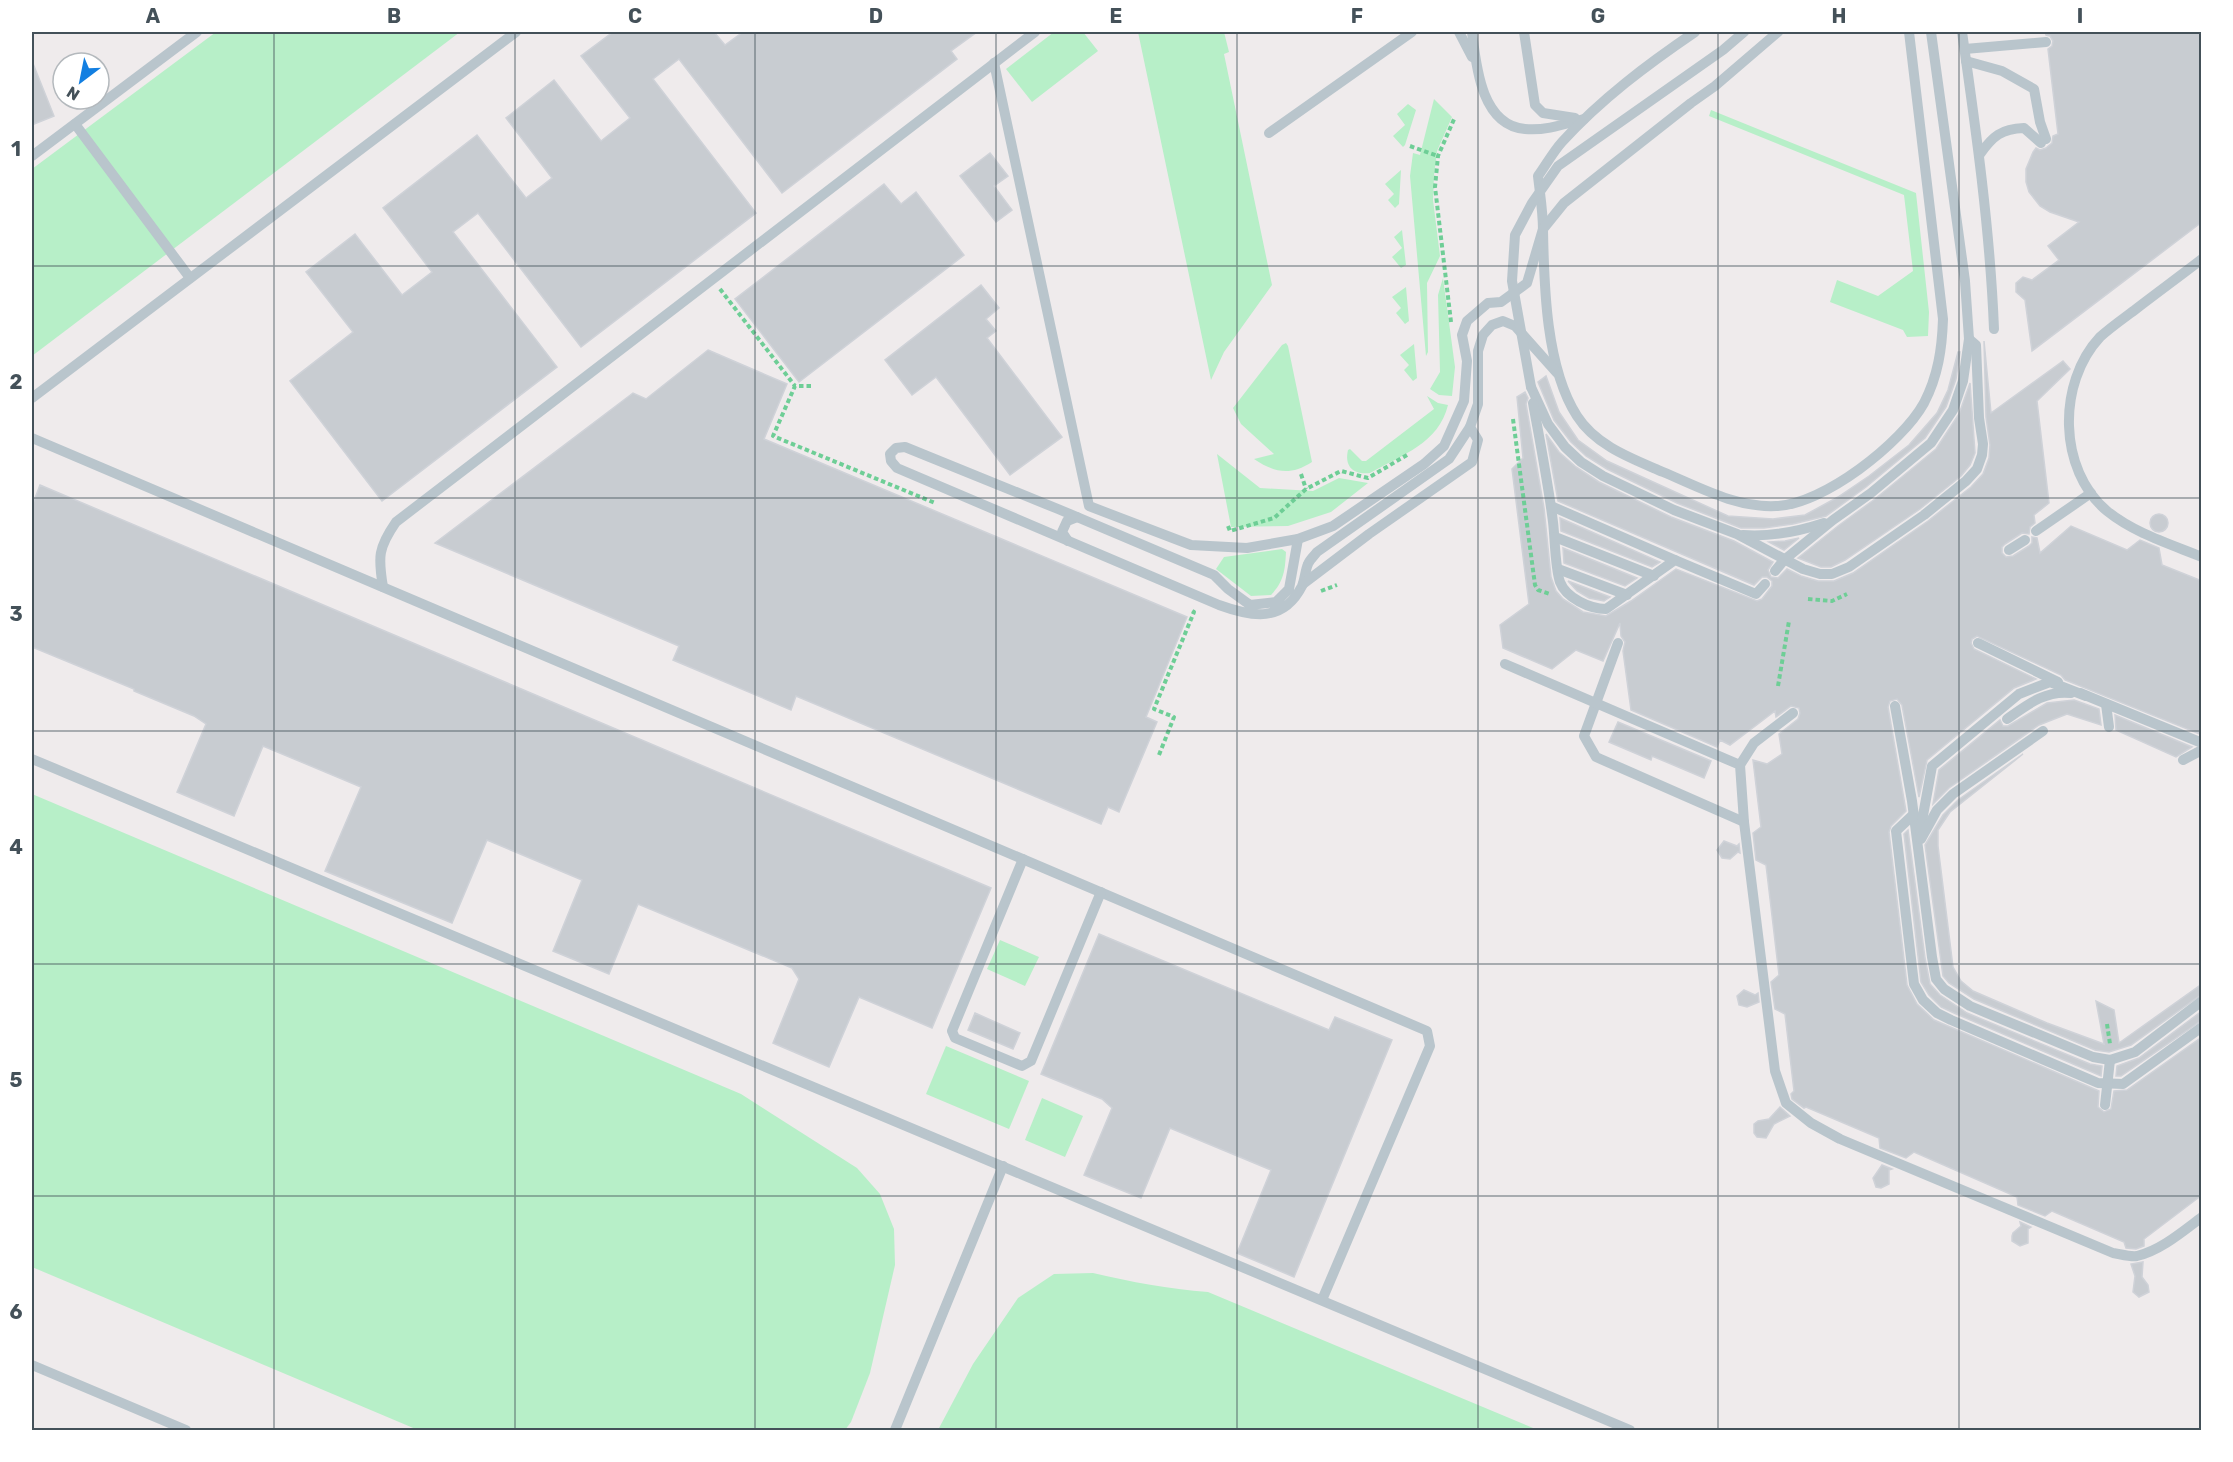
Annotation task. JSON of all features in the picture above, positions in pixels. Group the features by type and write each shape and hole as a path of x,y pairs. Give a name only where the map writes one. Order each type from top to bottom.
{"lane":[{"path":"32,156 197,32"},
{"path":"32,398 516,32"},
{"path":"383,587 378,561 385,538 396,522 1035,32"},
{"path":"1269,133 1412,32"},
{"path":"1459,32 1475,62"},
{"path":"1472,32 1475,62 1486,99 1495,114 1508,123 1524,129 1549,128 1585,119"},
{"path":"1524,32 1534,105 1543,113 1585,119"},
{"path":"1695,32 1656,58 1585,119 1561,143 1538,176 1543,229 1544,286 1557,373 1566,397 1578,418 1610,447 1731,500 1756,506 1777,507 1799,503 1822,493 1852,473 1901,433 1916,416 1935,375 1941,353 1943,319 1909,32"},
{"path":"1675,560 1606,609 1597,609 1582,603 1569,594 1560,583 1551,507 1512,281 1515,235 1532,203 1558,166 1723,50 1744,32"},
{"path":"994,63 1089,507 1191,545 1247,548 1298,539 1333,526 1424,464 1444,446 1464,401 1467,361 1462,335 1467,321 1488,303 1501,302 1527,283 1543,229 1564,203 1672,117 1716,86 1778,32"},
{"path":"1775,571 1784,560 1931,443 1953,410 1959,395 1969,339 1965,281 1931,32"},
{"path":"1962,32 1980,154 1992,264 1994,329"},
{"path":"1965,49 2046,42"},
{"path":"1966,61 2002,71 2034,89 2044,141 2024,128 2006,129 1993,138 1980,154"},
{"path":"75,123 190,278"},
{"path":"2202,259 2100,338 2086,356 2069,408 2069,440 2078,468 2091,493 2107,510 2133,528 2202,557"},
{"path":"1298,539 1289,589 1276,602 1250,605 1214,575 1077,517 905,447 896,448 890,454 891,461 897,468 1240,613 1261,616 1282,609 1294,598 1303,584 1308,564 1317,552 1449,459 1470,427 1478,404 1478,351 1483,336 1492,325 1503,321 1515,326 1557,373"},
{"path":"1531,387 1548,424 1565,447 1581,462 1602,476 1674,510 1737,534 1784,560 1820,574 1832,574 1849,567 1924,515 1972,475 1982,455 1983,444 1979,417 1976,345 1969,339"},
{"path":"1303,584 1369,534 1472,462 1478,440 1470,427"},
{"path":"32,438 1428,1031 1430,1046 1322,1300"},
{"path":"2036,531 2091,493"},
{"path":"1551,507 1756,594 1765,584"},
{"path":"1068,541 1062,532 1067,521 1077,517"},
{"path":"1737,534 1776,535 1801,531 1833,520"},
{"path":"1555,537 1654,576"},
{"path":"2009,550 2025,540"},
{"path":"1558,569 1627,595"},
{"path":"1618,643 1584,736 1596,757 1744,822"},
{"path":"1978,643 2086,696"},
{"path":"1504,664 1740,765"},
{"path":"1917,844 1932,766 2019,694 2050,682 2202,743"},
{"path":"2007,719 2042,696 2060,692 2086,696"},
{"path":"2106,704 2109,727"},
{"path":"1895,705 1914,814 1932,957 1936,979 1944,989 1970,1006 2093,1057 2110,1060 2135,1052 2202,1001"},
{"path":"1793,713 1754,743 1740,765 1744,822 1774,1071 1786,1103 1811,1123 1840,1139 2113,1253 2135,1257 2145,1253 2172,1239 2202,1217"},
{"path":"1917,844 1937,810 1953,794 2043,731"},
{"path":"2183,760 2202,750"},
{"path":"32,759 1630,1431"},
{"path":"1914,814 1896,831 1914,984 1923,1000 1937,1013 2098,1083 2110,1085 2123,1084 2202,1027"},
{"path":"1023,859 952,1031 955,1038 1022,1066 1031,1061 1101,892"},
{"path":"2105,1105 2110,1060"},
{"path":"895,1431 1003,1166"},
{"path":"32,1365 186,1431"}],"path":[{"path":"1451,323 1436,199 1438,156 1455,117"},
{"path":"1410,146 1438,156"},
{"path":"712,279 795,386"},
{"path":"795,386 811,386"},
{"path":"795,386 773,436 939,504"},
{"path":"1513,419 1535,585"},
{"path":"1228,526 1230,531 1274,518 1306,489 1341,471 1368,478 1414,451"},
{"path":"1301,474 1306,489"},
{"path":"1808,599 1832,601 1847,594"},
{"path":"1159,755 1174,717 1154,709 1194,612 1183,607"},
{"path":"1778,686 1789,621"},
{"path":"2107,1024 2110,1044"}],"green space":[{"path":"216,32 460,32 32,356 32,169"},
{"path":"1054,32 1083,32 1098,51 1032,102 1006,69"},
{"path":"1138,32 1224,32 1229,52 1224,54 1272,285 1224,352 1211,380"},
{"path":"1434,99 1452,117 1437,151 1434,175 1433,200 1440,256 1427,283 1428,352 1426,356 1410,176 1413,153 1420,155"},
{"path":"1408,104 1416,110 1403,147 1393,136 1405,125 1397,114"},
{"path":"1711,110 1916,193 1929,312 1928,336 1907,337 1903,330 1830,302 1837,280 1878,296 1913,271 1904,195 1709,116"},
{"path":"1401,170 1399,204 1395,208 1388,200 1394,194 1385,184"},
{"path":"1402,230 1406,265 1401,268 1392,257 1402,248 1394,237"},
{"path":"1443,278 1455,367 1452,396 1439,395 1430,389 1440,372 1438,295"},
{"path":"1406,287 1409,321 1405,324 1396,313 1401,308 1392,297"},
{"path":"1286,343 1312,462 1290,471 1276,470 1254,459 1274,454 1241,424 1233,408 1282,345"},
{"path":"1414,344 1417,378 1413,381 1404,370 1409,365 1400,355"},
{"path":"1427,396 1438,403 1448,405 1437,429 1428,438 1406,454 1370,473 1359,473 1352,469 1348,461 1348,450 1350,449 1362,461 1366,461 1434,409"},
{"path":"1217,454 1260,488 1313,491 1339,478 1368,483 1331,512 1288,526 1231,527"},
{"path":"1282,549 1286,552 1284,570 1279,585 1271,595 1251,596 1216,569 1224,557"},
{"path":"32,794 741,1094 857,1168 880,1194 894,1229 895,1265 870,1373 851,1422 845,1430 418,1430 32,1267"},
{"path":"1000,940 1039,957 1025,986 987,969"},
{"path":"946,1046 1029,1081 1009,1129 926,1094"},
{"path":"1042,1098 1083,1116 1065,1157 1025,1140"},
{"path":"1093,1273 1150,1285 1208,1292 1538,1430 938,1430 973,1364 1018,1298 1054,1274"}],"building":[{"path":"613,32 714,32 725,45 743,32 977,32 951,51 957,59 782,193 679,59 653,79 756,213 581,347 478,213 453,232 557,367 382,501 290,381 353,332 306,272 355,234 402,295 432,272 383,208 477,135 526,198 552,178 506,118 554,80 601,141 630,118 581,56"},
{"path":"2045,32 2202,32 2202,222 2032,351 2025,300 2016,292 2016,283 2023,277 2032,280 2059,260 2048,246 2079,222 2040,206 2029,192 2026,182 2026,169 2033,152 2036,148 2040,150 2046,148 2052,143 2053,136 2058,134 2048,49 2052,46 2053,41"},
{"path":"32,61 54,116 32,125"},
{"path":"990,153 1008,176 994,186 1012,210 996,222 960,176"},
{"path":"884,184 901,204 916,192 964,255 799,382 735,299"},
{"path":"981,285 999,308 986,319 996,331 987,338 1062,437 1010,475 936,377 912,395 885,360"},
{"path":"1984,341 1991,413 2063,361 2070,369 2037,401 2049,503 2034,515 2035,523 2030,527 2029,534 2022,533 2005,544 2002,547 2002,553 2006,557 2013,556 2032,543 2032,537 2037,538 2040,553 2071,526 2127,550 2140,540 2159,548 2162,565 2202,581 2202,735 2065,680 2061,675 1977,636 1972,639 1971,643 1974,649 2036,679 2014,688 1927,760 1919,797 1902,705 1897,699 1890,701 1888,707 1906,811 1891,826 1889,832 1907,985 1917,1004 1934,1020 2099,1091 2098,1107 2104,1112 2111,1109 2114,1091 2127,1090 2202,1037 2202,1195 2144,1239 2144,1246 2136,1249 2126,1248 2124,1242 2052,1211 2045,1216 2018,1205 2017,1197 1914,1152 1906,1158 1880,1148 1879,1138 1804,1108 1792,1099 1791,1094 1794,1091 1785,1014 1775,1009 1771,982 1779,975 1766,865 1756,860 1753,833 1761,827 1753,760 1767,764 1782,754 1779,734 1798,719 1799,708 1791,706 1776,717 1775,711 1730,745 1720,740 1717,747 1631,710 1623,651 1625,642 1621,636 1620,623 1603,661 1576,650 1552,669 1503,648 1500,625 1529,604 1512,469 1523,458 1517,397 1525,392 1528,398 1526,404 1544,508 1551,577 1556,591 1563,599 1583,612 1606,616 1676,569 1757,601 1762,599 1772,586 1772,581 1767,577 1762,577 1754,585 1558,501 1546,434 1559,452 1599,482 1671,517 1734,541 1773,562 1768,570 1771,577 1778,578 1787,569 1818,581 1834,581 1853,573 1928,521 1971,487 1983,474 1989,458 1990,445 1986,417"},
{"path":"708,350 787,384 764,439 1187,617 1146,717 1157,722 1119,812 1108,807 1101,824 796,696 791,710 673,660 679,646 435,543 633,393 646,399"},
{"path":"1958,352 1960,352 1956,379 1946,407 1925,438 1866,487 1826,516 1764,528 1741,528 1677,503 1607,469 1586,456 1571,442 1554,420 1538,382 1546,376 1559,412 1578,440 1607,461 1728,516 1773,519 1805,515 1838,497 1909,445 1937,413 1948,390"},
{"path":"1970,383 1975,453 1970,465 1961,476 1920,509 1845,560 1831,567 1821,567 1798,558 1936,449 1959,414"},
{"path":"40,485 991,888 932,1028 859,997 829,1067 773,1043 799,979 792,968 638,904 609,974 553,951 582,880 487,840 452,923 325,871 361,787 263,746 234,816 177,792 206,724 194,716 134,691 134,689 32,647 32,506"},
{"path":"2159,514 2165,517 2168,523 2165,529 2159,532 2153,529 2150,523 2153,517"},
{"path":"1560,518 1660,562 1652,567 1561,531"},
{"path":"1799,538 1784,550 1769,542 1785,541"},
{"path":"1563,548 1637,578 1625,586 1564,563"},
{"path":"1568,581 1610,597 1604,601 1589,598 1577,591"},
{"path":"2074,700 2099,709 2101,725 2067,714 2039,725 1949,788 1933,804 1939,770 2000,720 2003,726 2008,726 2047,703"},
{"path":"2115,715 2192,747 2176,757 2116,730"},
{"path":"1618,722 1711,761 1704,778 1652,756 1651,760 1609,742"},
{"path":"2023,754 1950,812 1938,830 1953,967 1961,981 1973,991 2047,1023 2104,1044 2096,1001 2114,1010 2119,1043 2202,984 2202,994 2131,1045 2109,1052 2095,1050 1974,999 1949,983 1943,976 1925,845 1943,815 1958,800"},
{"path":"1908,830 1930,984 1940,995 1967,1013 2090,1064 2102,1066 2101,1076 1941,1007 1929,995 1921,982 1904,834"},
{"path":"1724,841 1737,846 1739,844 1740,853 1738,852 1730,859 1722,858 1717,850"},
{"path":"1099,934 1329,1030 1335,1017 1392,1040 1294,1277 1237,1253 1271,1170 1170,1128 1141,1198 1084,1175 1112,1108 1102,1099 1041,1074"},
{"path":"1744,990 1755,995 1758,993 1759,1002 1747,1007 1739,1005 1737,996"},
{"path":"2202,1011 2202,1020 2121,1076 2116,1076 2117,1066 2139,1058"},
{"path":"975,1013 1020,1033 1013,1049 968,1030"},
{"path":"1780,1107 1790,1116 1774,1124 1766,1138 1757,1137 1754,1133 1754,1124 1769,1119"},
{"path":"1882,1165 1892,1169 1889,1170 1889,1184 1881,1188 1876,1187 1873,1178"},
{"path":"2020,1222 2031,1227 2028,1229 2028,1243 2020,1246 2012,1241 2012,1236 2021,1226"},
{"path":"2143,1262 2142,1277 2148,1285 2149,1292 2139,1297 2133,1292 2135,1276 2131,1264"}]}
